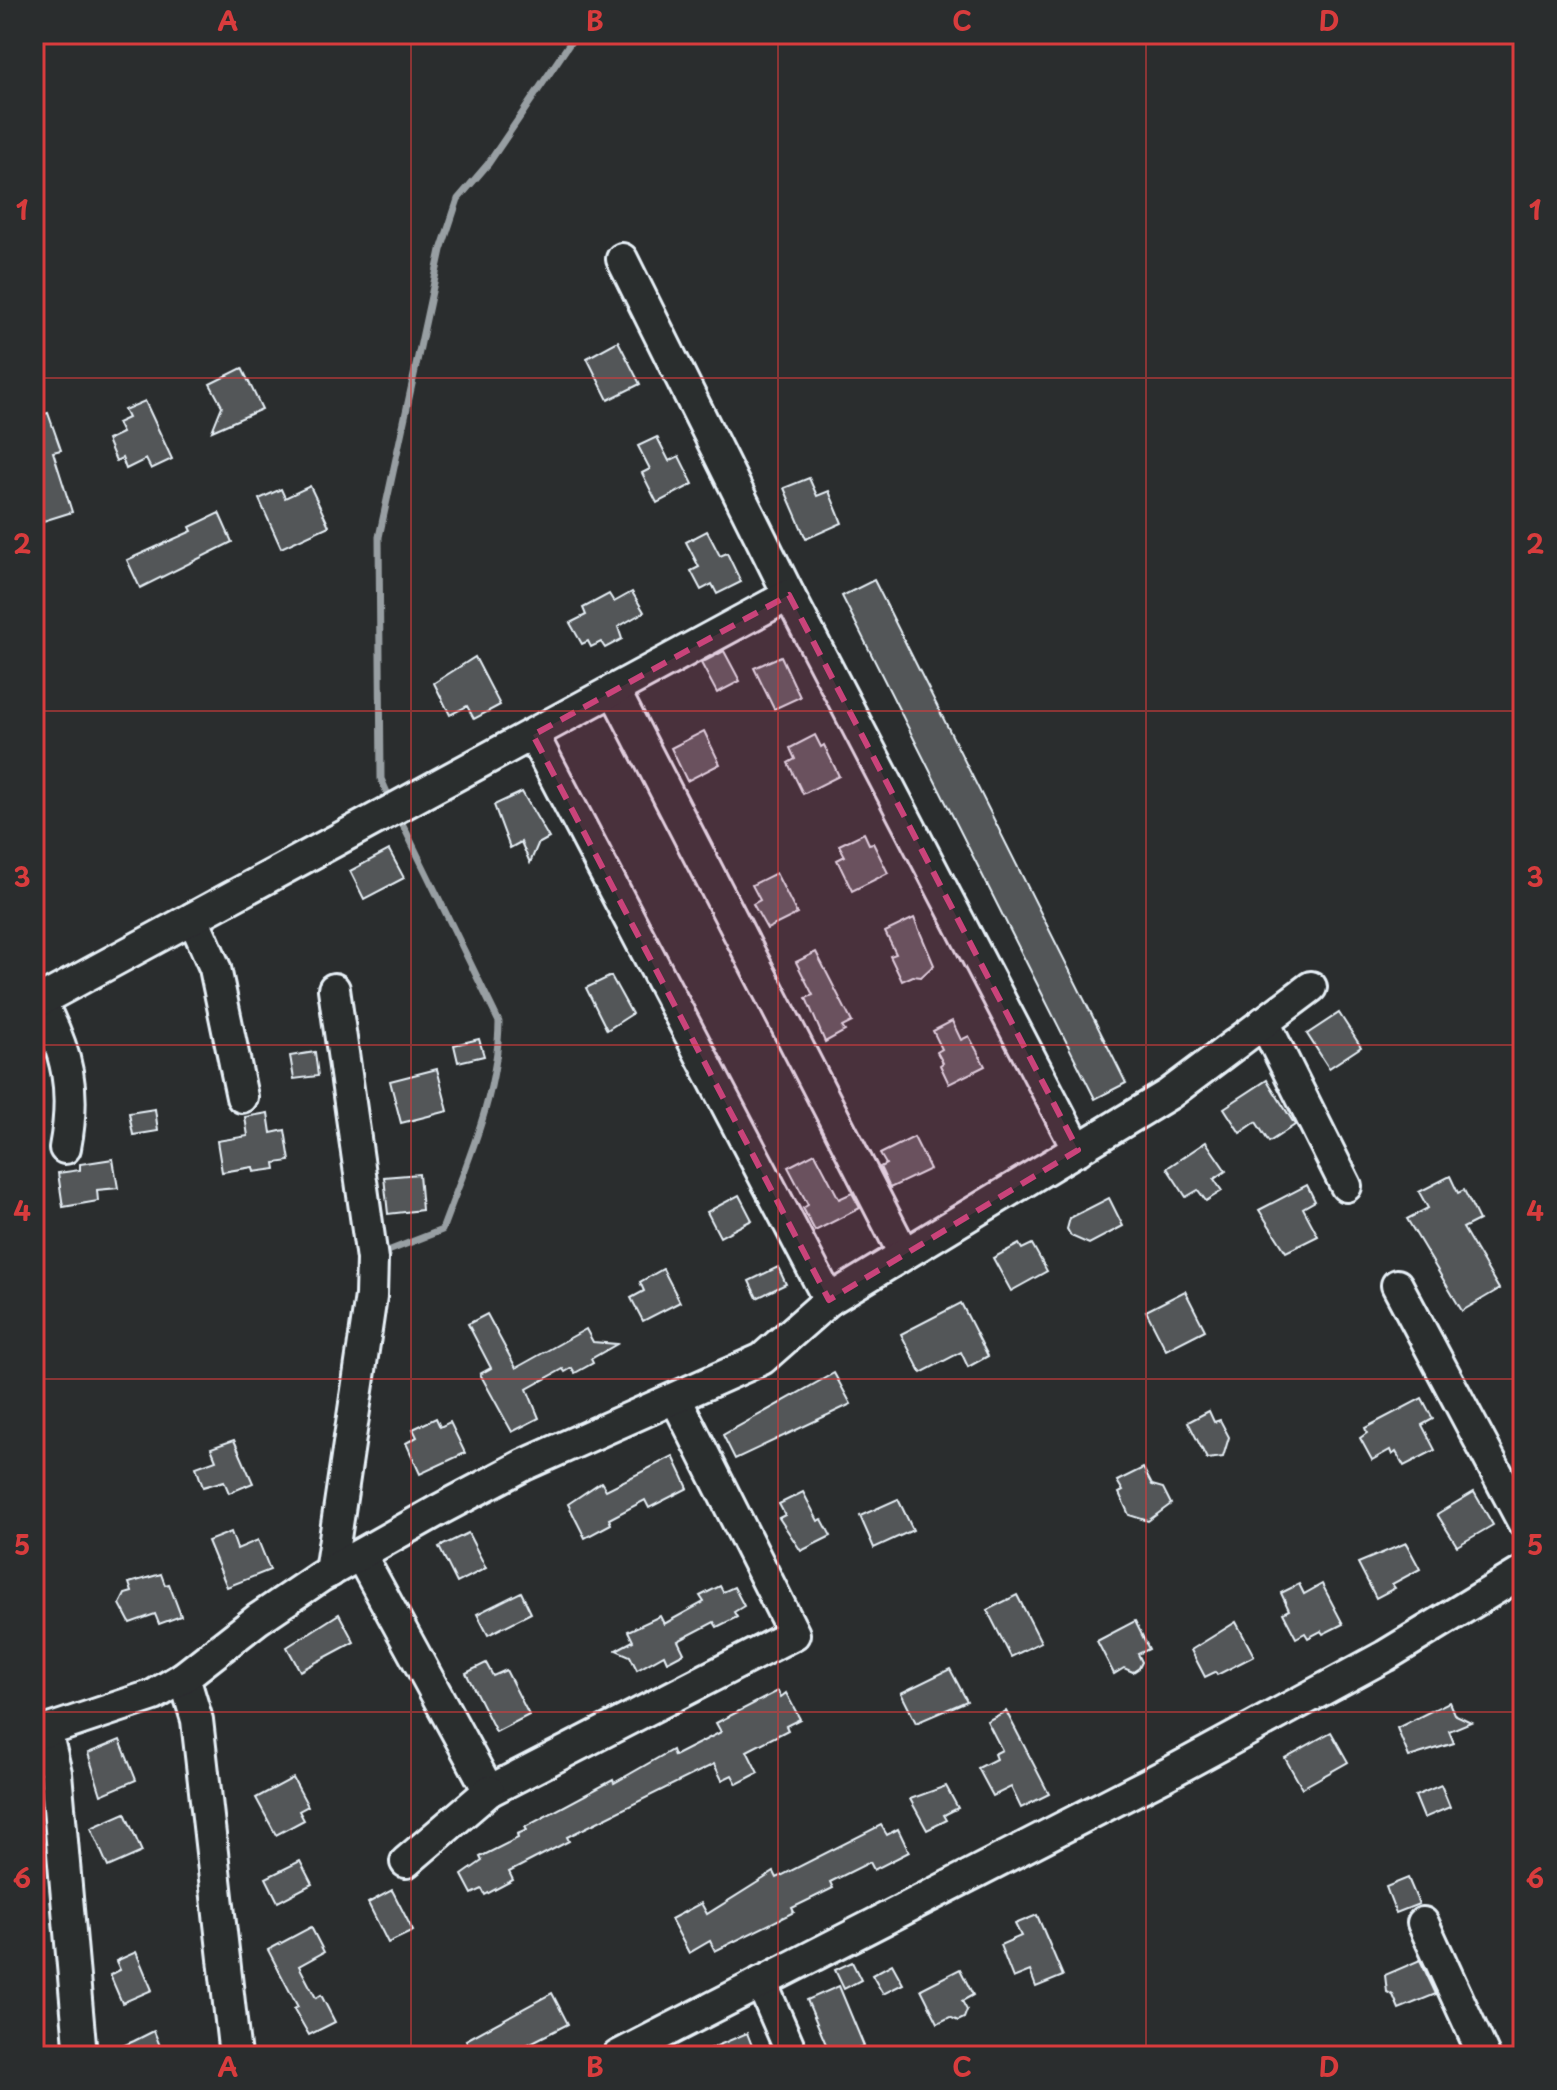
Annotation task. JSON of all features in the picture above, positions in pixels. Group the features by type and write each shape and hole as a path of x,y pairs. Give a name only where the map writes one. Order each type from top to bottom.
{"street":[{"path":"622,259 789,595 1078,1150"},
{"path":"65,1148 72,1110 67,1069 59,1037 37,1002 789,595"},
{"path":"614,690 904,1254"},
{"path":"533,735 829,1300"},
{"path":"193,918 215,968 242,1097"},
{"path":"81,2056 56,1773 40,1733 154,1695 184,1677 258,1619 330,1572 524,1465 762,1359 829,1300 1169,1094 1311,987"},
{"path":"330,1572 371,1296 372,1259 334,989"},
{"path":"1264,1022 1346,1186"},
{"path":"1397,1285 1523,1522"},
{"path":"406,1862 489,1791 794,1634 676,1399"},
{"path":"361,1556 489,1791"},
{"path":"618,2056 1169,1773 1385,1656 1523,1572"},
{"path":"184,1677 197,1720 235,2056"},
{"path":"1423,1923 1484,2056"},
{"path":"761,1982 793,2056"}],"highlighted area":[{"path":"789,595 1078,1150 829,1300 533,735"}],"building":[{"path":"618,341 640,384 608,400 587,358"},
{"path":"242,368 262,409 212,431 222,406 210,384"},
{"path":"145,401 172,459 151,469 146,459 126,469 122,458 116,461 107,440 122,433 117,423 128,418 124,410"},
{"path":"38,407 40,415 48,413 61,450 53,452 72,512 34,524 34,408"},
{"path":"657,437 669,461 679,456 693,484 657,503 642,473 650,469 638,446"},
{"path":"809,478 817,496 829,491 842,523 806,539 784,488"},
{"path":"310,486 329,526 281,548 259,499 281,489 285,498"},
{"path":"219,513 232,542 140,588 127,560 192,531 190,527"},
{"path":"707,531 720,556 727,553 741,582 717,594 712,584 701,590 691,571 699,567 686,542"},
{"path":"874,580 1126,1083 1095,1099 842,596"},
{"path":"632,592 644,612 618,627 622,639 605,648 601,642 591,647 588,641 582,644 570,623 586,615 583,608 609,594 614,602"},
{"path":"724,651 740,681 717,693 701,663"},
{"path":"781,656 800,697 774,709 754,668"},
{"path":"475,657 500,705 474,719 467,706 450,715 434,683"},
{"path":"704,731 720,764 687,781 671,748"},
{"path":"815,735 821,747 824,745 839,776 803,794 788,763 795,759 790,748"},
{"path":"522,792 549,838 538,844 530,863 521,842 510,848 494,805"},
{"path":"864,833 869,844 873,843 888,873 852,891 837,860 845,856 839,845"},
{"path":"389,850 404,878 364,899 350,871"},
{"path":"776,873 797,914 767,929 753,904 760,900 752,885"},
{"path":"914,918 934,965 921,977 913,976 902,981 890,956 896,954 885,932"},
{"path":"816,952 852,1022 842,1027 845,1031 825,1042 806,998 813,995 796,962"},
{"path":"611,976 632,1014 607,1030 586,988"},
{"path":"1339,1013 1361,1047 1329,1068 1307,1034"},
{"path":"952,1021 961,1040 969,1036 985,1066 949,1084 937,1052 942,1049 933,1031"},
{"path":"479,1039 484,1056 458,1062 454,1045"},
{"path":"315,1052 318,1076 294,1079 290,1056"},
{"path":"437,1069 448,1111 401,1123 390,1081"},
{"path":"1267,1080 1295,1125 1269,1142 1256,1122 1240,1133 1224,1108"},
{"path":"155,1109 158,1131 133,1135 129,1113"},
{"path":"268,1113 271,1133 285,1130 290,1161 275,1163 276,1169 254,1172 253,1167 222,1172 217,1141 248,1136 245,1117"},
{"path":"914,1137 930,1169 890,1188 880,1167 886,1164 880,1154"},
{"path":"1206,1142 1226,1171 1214,1179 1222,1191 1206,1201 1198,1190 1186,1197 1167,1168"},
{"path":"815,1153 839,1199 852,1193 860,1208 815,1231 803,1208 808,1205 788,1167"},
{"path":"113,1159 118,1188 97,1190 98,1201 63,1207 58,1173 80,1170 80,1164"},
{"path":"419,1174 422,1210 388,1214 384,1177"},
{"path":"1450,1176 1458,1193 1464,1190 1479,1220 1463,1228 1499,1289 1462,1311 1407,1219 1428,1208 1419,1192"},
{"path":"1307,1185 1315,1201 1303,1208 1318,1236 1286,1252 1259,1210"},
{"path":"739,1195 752,1220 720,1237 707,1212"},
{"path":"1109,1198 1123,1226 1089,1244 1071,1236 1067,1229 1070,1218"},
{"path":"1019,1244 1022,1249 1032,1244 1047,1271 1011,1291 993,1258"},
{"path":"778,1267 786,1284 757,1298 749,1281"},
{"path":"663,1269 680,1302 643,1321 631,1298 644,1291 640,1282"},
{"path":"1185,1291 1205,1330 1166,1350 1146,1311"},
{"path":"961,1303 988,1356 968,1367 961,1352 921,1373 901,1334"},
{"path":"487,1314 516,1368 586,1329 593,1342 617,1344 591,1359 593,1363 575,1373 572,1368 565,1372 563,1369 527,1389 539,1418 512,1432 480,1374 491,1368 468,1324"},
{"path":"834,1373 851,1404 735,1459 723,1435"},
{"path":"1422,1398 1433,1419 1422,1425 1435,1450 1404,1466 1396,1452 1392,1455 1390,1450 1372,1460 1360,1438 1367,1433 1365,1428"},
{"path":"1209,1411 1214,1422 1220,1420 1229,1437 1223,1457 1207,1459 1188,1422"},
{"path":"436,1418 440,1427 450,1422 465,1453 420,1474 406,1443 417,1437 413,1429"},
{"path":"234,1440 253,1483 229,1493 224,1481 203,1487 196,1467 216,1460 211,1448"},
{"path":"673,1456 688,1488 649,1508 645,1500 609,1519 611,1524 585,1538 568,1504 601,1482 606,1490"},
{"path":"1143,1468 1152,1485 1163,1488 1171,1504 1148,1521 1129,1515 1117,1481"},
{"path":"803,1492 818,1521 822,1519 831,1536 801,1551 779,1518 785,1515 779,1504"},
{"path":"1474,1492 1493,1525 1457,1546 1437,1514"},
{"path":"898,1499 913,1530 874,1548 860,1516"},
{"path":"231,1532 237,1549 258,1540 270,1570 227,1587 208,1541"},
{"path":"468,1533 486,1568 457,1583 439,1547"},
{"path":"1406,1543 1420,1569 1392,1584 1395,1588 1376,1598 1358,1563"},
{"path":"161,1574 165,1585 169,1584 181,1616 159,1624 155,1614 130,1623 120,1604 125,1594 132,1592 129,1583"},
{"path":"1299,1584 1304,1594 1322,1584 1343,1624 1323,1634 1321,1631 1308,1638 1305,1633 1296,1638 1283,1613 1289,1610 1281,1593"},
{"path":"720,1586 723,1592 734,1587 744,1606 734,1612 737,1617 717,1627 714,1622 678,1641 684,1653 667,1662 664,1655 637,1670 630,1656 616,1650 633,1641 628,1631 660,1616 664,1624 704,1602 700,1596"},
{"path":"521,1592 531,1613 488,1635 477,1614"},
{"path":"1017,1595 1041,1642 1011,1657 987,1610"},
{"path":"339,1614 354,1642 300,1671 287,1647"},
{"path":"1135,1621 1149,1649 1138,1654 1142,1662 1139,1668 1133,1672 1124,1668 1114,1674 1097,1641"},
{"path":"1236,1622 1254,1656 1217,1675 1215,1672 1205,1677 1191,1650"},
{"path":"486,1663 493,1676 506,1670 529,1715 496,1732 466,1673"},
{"path":"950,1669 967,1701 916,1723 901,1693"},
{"path":"778,1691 781,1697 786,1693 800,1719 786,1726 788,1730 747,1751 758,1773 737,1784 732,1775 722,1780 714,1764 567,1837 569,1841 509,1872 513,1880 485,1895 482,1889 472,1894 462,1875 482,1861 480,1857 518,1838 517,1834 527,1830 525,1827 672,1750 674,1756 721,1732 716,1723"},
{"path":"1449,1702 1454,1714 1471,1722 1449,1731 1454,1743 1409,1757 1397,1728"},
{"path":"1006,1711 1049,1794 1021,1808 1011,1787 993,1796 978,1768 996,1759 994,1754 1002,1750 987,1721"},
{"path":"1331,1732 1348,1762 1302,1788 1285,1758"},
{"path":"120,1740 136,1780 101,1795 88,1753"},
{"path":"293,1778 308,1806 299,1811 304,1820 276,1835 256,1798"},
{"path":"1441,1785 1450,1807 1424,1818 1415,1796"},
{"path":"946,1786 958,1808 944,1815 947,1820 927,1830 910,1799"},
{"path":"125,1813 142,1852 108,1867 91,1828"},
{"path":"881,1825 887,1835 898,1829 909,1852 874,1870 870,1862 830,1882 833,1888 792,1908 794,1912 715,1951 710,1941 689,1953 671,1919 701,1903 707,1914 774,1872 777,1878"},
{"path":"300,1861 312,1884 278,1902 266,1878"},
{"path":"1408,1878 1419,1904 1396,1913 1386,1887"},
{"path":"392,1890 413,1931 388,1943 368,1903"},
{"path":"1037,1915 1063,1976 1036,1987 1030,1971 1013,1978 1000,1945 1021,1936 1015,1924"},
{"path":"311,1927 324,1952 299,1966 316,1998 321,1995 335,2022 309,2035 268,1950"},
{"path":"136,1952 152,1990 122,2003 110,1975 120,1970 116,1961"},
{"path":"1420,1960 1436,1994 1399,2009 1393,1995 1387,1992 1385,1975"},
{"path":"852,1962 861,1980 844,1989 835,1970"},
{"path":"892,1964 903,1984 883,1994 872,1975"},
{"path":"960,1969 973,1995 962,2001 967,2010 964,2018 958,2021 950,2017 938,2023 921,1989"},
{"path":"839,1986 864,2046 831,2056 807,2000"},
{"path":"552,1993 568,2024 505,2056 474,2056 466,2040"},
{"path":"154,2031 164,2056 99,2056 134,2041"},
{"path":"747,2033 756,2056 693,2056"}],"waterway":[{"path":"389,797 381,779 379,537 441,250 458,199 488,164 576,34"},
{"path":"385,1265 388,1251 442,1230 487,1102 499,1022 400,819"}]}
